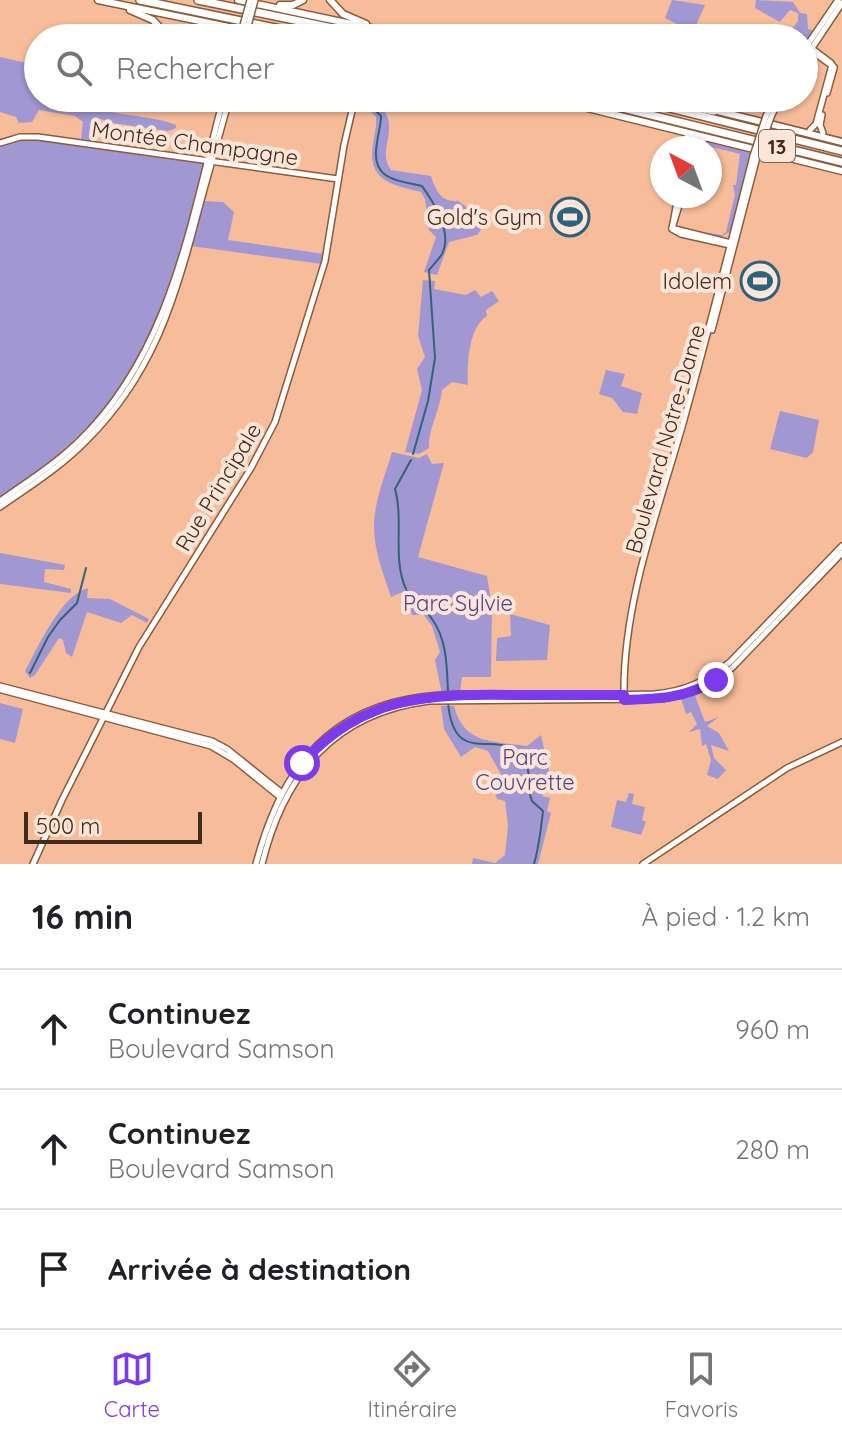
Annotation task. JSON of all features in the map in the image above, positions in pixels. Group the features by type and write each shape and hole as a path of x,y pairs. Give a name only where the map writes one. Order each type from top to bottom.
{"highway":[{"path":"140,0 256,24"},
{"path":"198,0 314,24"},
{"name":"13","path":"639,112 842,162"},
{"name":"13","path":"686,112 842,151"}],"main road":[{"path":"98,0 194,24"},
{"path":"238,0 289,6 303,0"},
{"path":"330,0 347,16 368,24"},
{"path":"254,1 354,24"},
{"path":"112,3 151,19 156,24"},
{"path":"601,112 693,136"},
{"path":"719,112 842,142"},
{"path":"823,133 829,139"},
{"path":"722,143 842,171"}],"street":[{"path":"245,24 254,1"},
{"path":"818,34 840,1"},
{"path":"806,131 816,124 833,69"},
{"path":"823,133 820,123 833,69"},
{"path":"0,507 46,476 83,444 140,374 175,298 222,112"},
{"name":"Rue Principale","path":"33,864 61,801 139,647 251,468 275,422 325,261 352,112"},
{"name":"Boulevard Notre-Dame","path":"732,245 755,156 771,112"},
{"name":"Montée Champagne","path":"0,143 36,137 338,179"},
{"name":"Boulevard Notre-Dame","path":"626,697 624,653 631,616 755,156"},
{"path":"0,501 47,469 77,443 107,410 133,373 170,296 209,161"},
{"path":"672,229 677,208"},
{"path":"672,229 678,208"},
{"path":"677,220 682,230"},
{"path":"672,229 681,234 732,245"},
{"path":"672,229 732,245"},
{"path":"722,240 733,233"},
{"path":"626,697 678,691 715,674 842,546"},
{"path":"259,864 283,796 302,763 331,733 386,705 442,695 678,696 718,678 740,660 842,553"},
{"path":"0,688 212,741 227,749 283,796"},
{"path":"643,864 787,768 842,742"}],"green space":[{"path":"672,0 705,5 697,24 677,24 665,18"},
{"path":"756,0 793,2 800,13 807,14 808,24 796,24 798,13 790,10 780,22 755,8"},
{"path":"0,57 22,62 24,112 38,112 32,122 19,123 16,117 0,112"},
{"path":"51,112 114,112 167,122 176,125 176,128 168,131 112,123 95,117 90,140 81,139 83,122 75,116"},
{"path":"371,112 386,112 389,131 386,159 391,170 431,176 443,197 458,201 475,213 481,230 477,235 449,242 437,275 424,272 436,237 429,230 425,199 421,192 391,183 378,174 374,166 372,156 376,117"},
{"path":"36,139 203,162 203,165 169,289 150,337 134,366 117,392 77,437 0,497 0,145"},
{"path":"722,146 750,152 731,231 721,237 702,232 722,235 726,232 740,154 722,150"},
{"path":"203,201 223,202 234,212 228,240 324,254 322,264 191,246"},
{"path":"423,280 435,281 434,289 466,295 475,290 481,297 492,291 499,301 486,310 487,316 472,338 468,385 452,382 442,390 429,448 419,454 405,452 422,390 417,369 425,357 418,336"},
{"path":"606,370 625,374 621,386 642,393 637,414 623,412 612,398 599,394"},
{"path":"780,411 819,420 813,452 807,458 770,449"},
{"name":"Parc Sylvie","path":"392,452 419,458 427,454 432,464 444,463 418,557 487,576 492,607 491,677 462,677 460,694 442,694 435,660 440,652 432,626 424,615 412,615 405,591 391,597 380,563 374,518"},
{"path":"0,553 65,565 64,570 45,569 44,582 71,589 71,593 0,584"},
{"path":"88,588 87,598 110,599 149,619 147,623 132,615 121,623 87,612 72,657 66,653 63,640 59,638 30,678 25,671 51,623 69,601"},
{"path":"510,614 550,625 547,660 496,661 497,638 511,636"},
{"path":"694,693 705,722 719,717 707,726 719,733 729,751 711,745 714,758 726,770 718,779 707,775 711,760 706,744 702,746 700,729 689,732 697,724 691,712 686,714 681,698"},
{"path":"0,703 23,709 15,743 0,739"},
{"name":"Parc Couvrette","path":"441,706 454,706 465,728 482,739 527,746 541,735 549,771 557,787 545,785 542,796 550,798 547,811 551,813 538,864 472,864 473,858 495,863 505,855 508,826 505,801 497,799 492,782 502,776 488,751 475,747 461,757 444,729"},
{"path":"629,793 634,794 632,804 645,807 642,820 646,822 641,835 611,827 617,800 626,802"}],"waterway":[{"path":"377,112 381,116 377,164 387,176 422,186 441,218 445,236 442,254 429,270 435,358 428,401 413,454"},
{"path":"406,589 400,565 395,489 411,460"},
{"path":"30,673 48,637 77,603 86,568"},
{"path":"407,591 429,615 441,635 448,692"},
{"path":"448,703 453,725 460,737 471,743 507,746 518,753 528,770 530,793"},
{"path":"530,795 543,811 534,864"}],"place":[{"name":"Gold's Gym","path":"570,217"},
{"name":"Idolem","path":"760,281"}],"route":[{"path":"302,763 339,728 368,712 410,699 442,695 624,695 624,700 653,700 683,695 716,680"}]}
